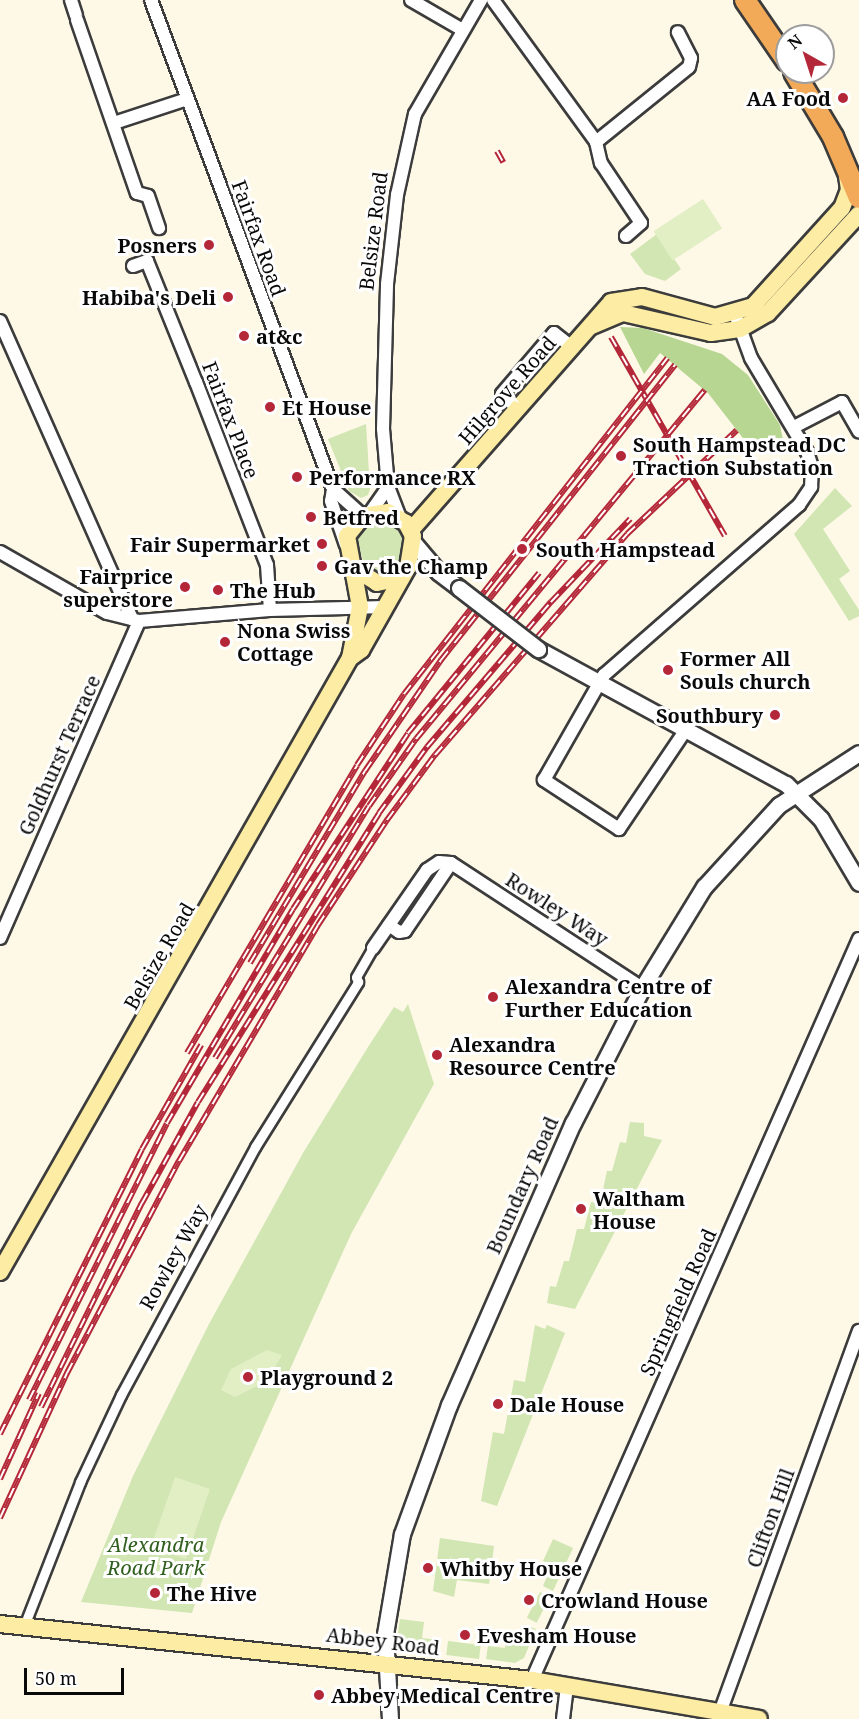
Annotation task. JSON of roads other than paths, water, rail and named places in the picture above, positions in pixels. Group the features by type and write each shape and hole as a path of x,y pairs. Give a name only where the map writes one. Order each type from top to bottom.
{"highway":[{"path":"745,0 775,44"},
{"path":"801,84 853,168 859,198"}],"main road":[{"name":"Hilgrove Road","path":"737,322 771,291 836,216 847,201 853,168"},
{"name":"Hilgrove Road","path":"408,530 586,330 602,319 623,313 711,333 768,313 859,214"},
{"path":"840,236 859,234"},
{"path":"388,512 408,530 405,572 377,583 355,569 347,546 350,528 366,514 388,512"},
{"name":"Belsize Road","path":"0,1272 350,658 360,607 355,569"},
{"name":"Belsize Road","path":"350,658 361,650 405,572"},
{"name":"Abbey Road","path":"0,1624 384,1662 532,1680 719,1715 759,1719"}],"street":[{"path":"71,0 137,193 148,196 159,228"},
{"name":"Fairfax Road","path":"152,0 333,489 333,510 347,546"},
{"path":"411,0 461,29"},
{"name":"Belsize Road","path":"408,530 388,487 383,429 383,358 397,195 415,114 461,29 481,0"},
{"path":"493,0 596,142 601,163 640,223 626,236"},
{"path":"596,142 689,67 691,58 678,32"},
{"path":"114,123 187,99"},
{"name":"Fairfax Place","path":"133,266 147,261 196,382 267,566 270,610"},
{"path":"0,321 135,620"},
{"path":"687,728 621,828 616,829 544,780 599,683 806,498 811,488 812,467 794,427 751,358 737,322"},
{"path":"518,409 502,394 554,333 572,347"},
{"path":"794,427 842,402 859,431"},
{"path":"366,514 388,487"},
{"name":"Fairfax Road","path":"333,489 366,514"},
{"path":"408,530 438,572 538,649 773,775 795,792 821,819 859,883"},
{"path":"0,552 107,613 135,620 270,610 385,607"},
{"path":"405,572 438,572"},
{"name":"Goldhurst Terrace","path":"0,938 135,620"},
{"name":"Boundary Road","path":"390,1719 384,1662 394,1564 418,1487 449,1405 563,1145 642,988 704,887 756,828 795,792 859,753"},
{"name":"Rowley Way","path":"24,1626 80,1482 121,1395 255,1147 358,982 356,977 373,948 427,870 440,862 451,863 642,988"},
{"path":"389,925 399,932 405,931 451,863"},
{"name":"Springfield Road","path":"532,1680 859,939"},
{"name":"Clifton Hill","path":"719,1715 859,1331"},
{"path":"562,1719 567,1686"}],"railway":[{"path":"497,151 503,162"},
{"path":"611,337 725,536"},
{"path":"187,1053 357,765 404,694 667,358"},
{"path":"250,963 365,771 441,660 675,365"},
{"path":"215,1058 369,806 416,739 705,390"},
{"path":"0,1518 67,1373 179,1161 318,925 387,820 435,755 627,534 737,430"},
{"path":"41,1407 142,1203 198,1102 379,813 427,747 551,602 630,519"},
{"path":"29,1400 167,1123 293,909 408,733 539,573"},
{"path":"0,1434 142,1149 201,1045"},
{"path":"0,1479 39,1393"}],"place":[{"name":"AA Food","path":"843,98"},
{"name":"Posners","path":"209,245"},
{"name":"Habiba's Deli","path":"228,297"},
{"name":"at&c","path":"244,336"},
{"name":"Et House","path":"270,407"},
{"name":"South Hampstead DC Traction Substation","path":"621,456"},
{"name":"Performance RX","path":"297,477"},
{"name":"Betfred","path":"311,517"},
{"name":"Fair Supermarket","path":"322,544"},
{"name":"South Hampstead","path":"522,549"},
{"name":"Gav the Champ","path":"322,566"},
{"name":"Fairprice superstore","path":"185,587"},
{"name":"The Hub","path":"218,590"},
{"name":"Nona Swiss Cottage","path":"225,642"},
{"name":"Former All Souls church","path":"668,670"},
{"name":"Southbury","path":"775,715"},
{"name":"Alexandra Centre of Further Education","path":"493,997"},
{"name":"Alexandra Resource Centre","path":"437,1055"},
{"name":"Waltham House","path":"581,1209"},
{"name":"Playground 2","path":"248,1377"},
{"name":"Dale House","path":"498,1404"},
{"name":"Whitby House","path":"428,1568"},
{"name":"The Hive","path":"155,1593"},
{"name":"Crowland House","path":"529,1600"},
{"name":"Evesham House","path":"465,1635"},
{"name":"Abbey Medical Centre","path":"319,1695"}],"park label":[{"name":"Alexandra Road Park","path":"156,1556"}]}
